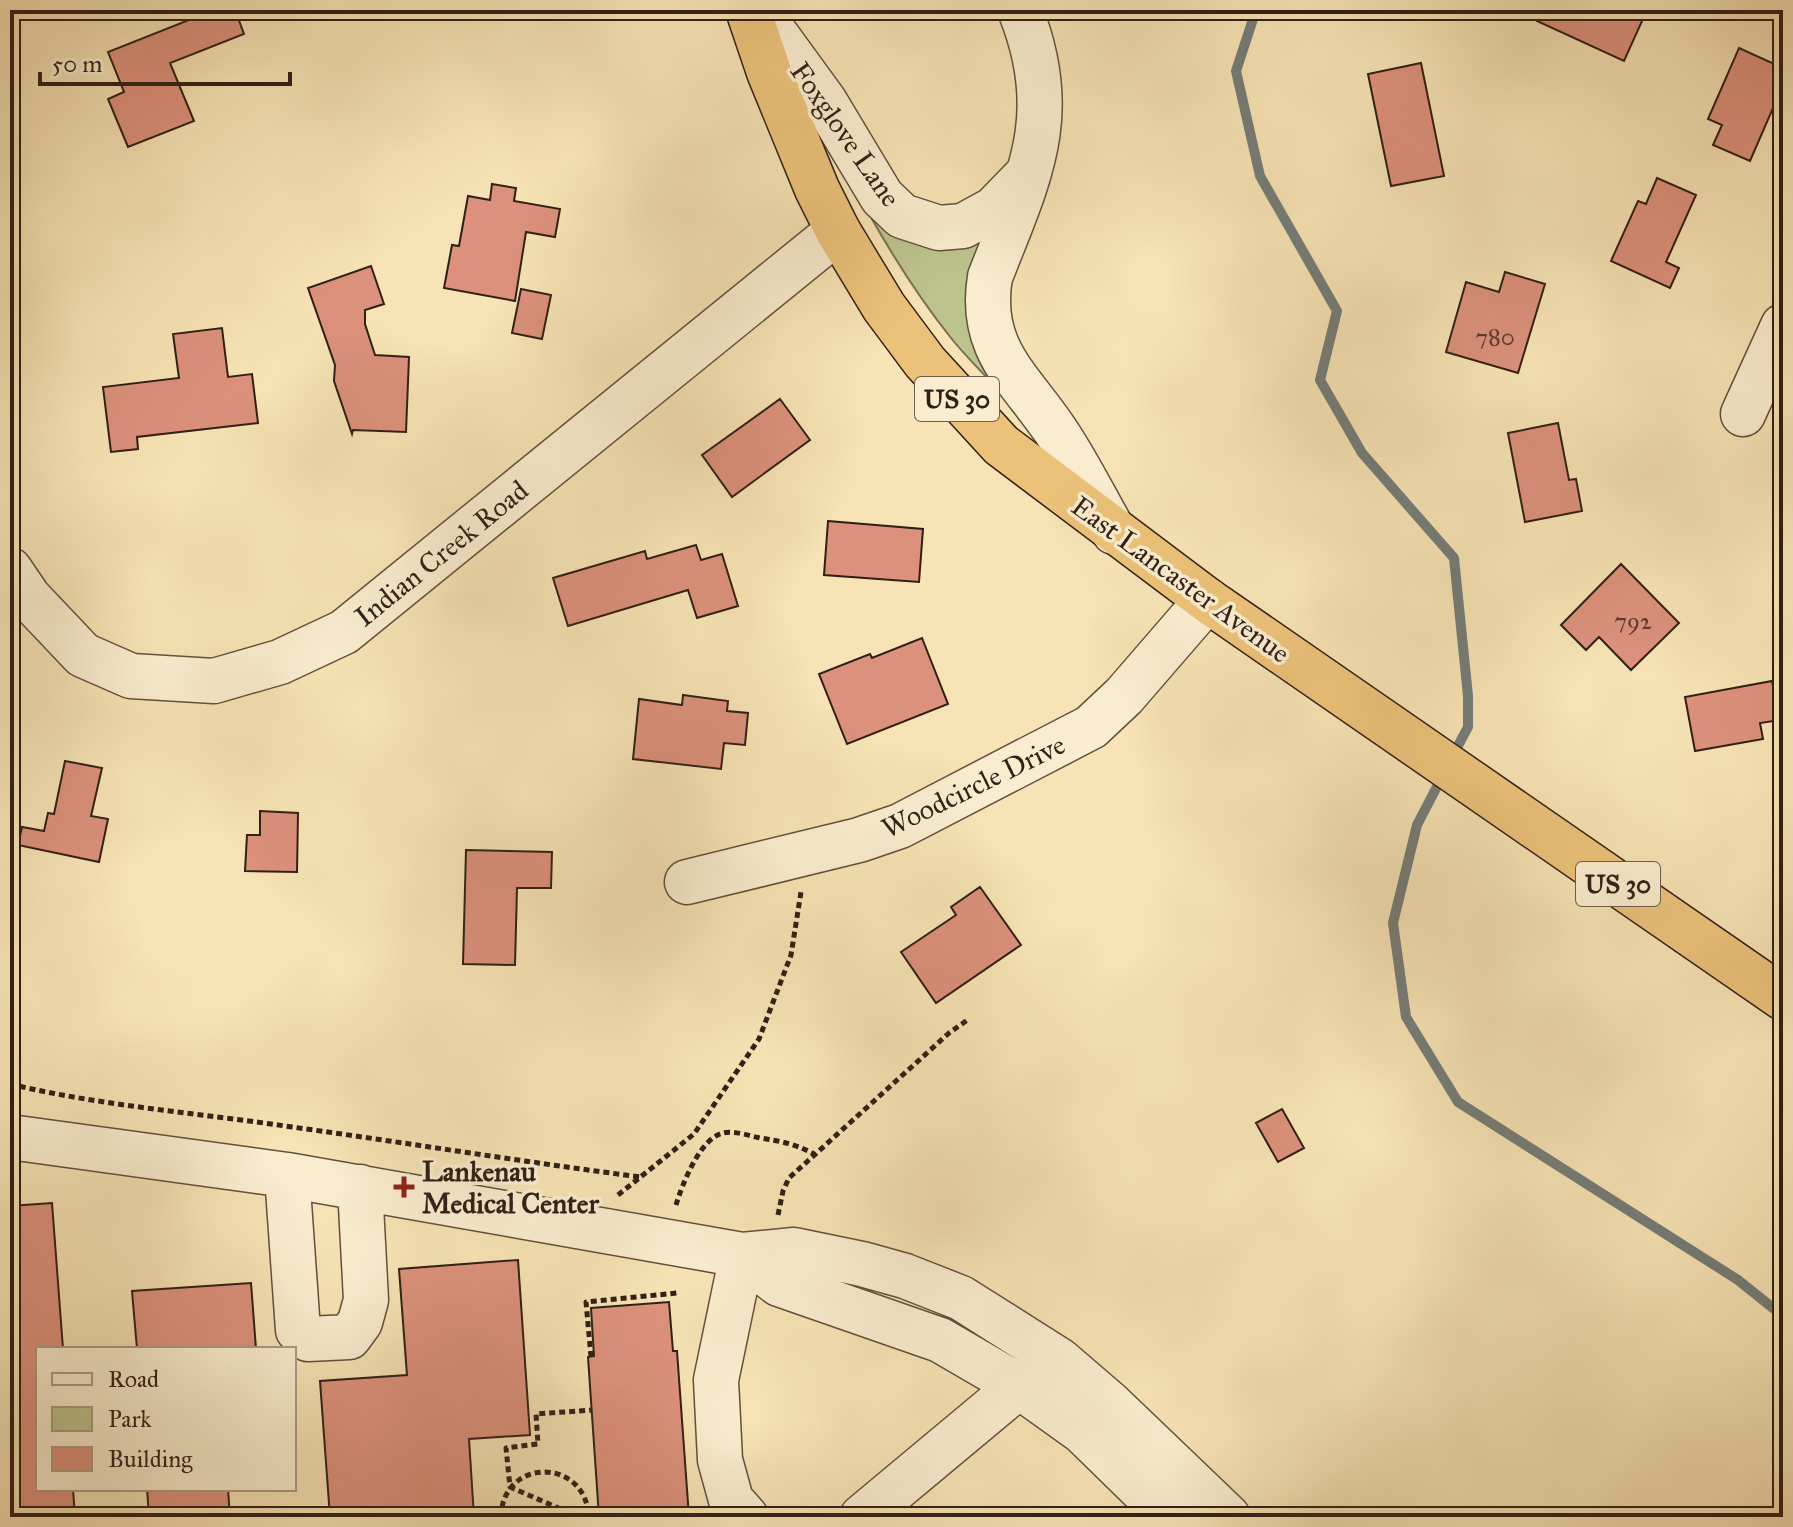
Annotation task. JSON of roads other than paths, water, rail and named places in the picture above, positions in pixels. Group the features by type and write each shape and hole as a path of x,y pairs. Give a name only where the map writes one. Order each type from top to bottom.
{"highway":[{"name":"East Lancaster Avenue","path":"748,10 781,101 838,231 884,307 925,362 969,412 1019,460 1207,600 1783,998"}],"street":[{"name":"Foxglove Lane","path":"758,10 825,102 882,197 902,216 939,228 963,226 994,209 1029,172"},
{"name":"Foxglove Lane","path":"1020,10 1039,71 1040,123 1037,148 990,277 991,321 999,350 1011,374 1056,431 1114,532"},
{"name":"Indian Creek Road","path":"10,570 29,598 83,655 131,676 214,681 280,662 344,632 838,231"},
{"path":"1743,414 1783,326"},
{"name":"Woodcircle Drive","path":"687,882 859,840 900,826 1091,727 1124,696 1207,600"},
{"path":"10,1137 287,1175 742,1255 794,1250 905,1276 961,1298 1059,1360 1109,1403 1228,1517"},
{"path":"287,1175 298,1330 308,1339 349,1337 360,1322 366,1300 360,1187"},
{"path":"742,1255 779,1284 940,1340 1019,1386 1083,1432 1170,1517"},
{"path":"742,1255 716,1380 720,1460 731,1500 746,1517"},
{"path":"862,1517 1019,1386 1059,1360"}],"waterway":[{"path":"1256,10 1236,71 1260,176 1337,311 1320,380 1362,453 1454,558 1468,696 1468,727 1452,757"},
{"path":"1443,775 1417,825 1393,923 1406,1017 1458,1102 1738,1280 1783,1316"}],"place":[{"name":"Lankenau Medical Center","path":"404,1187"}]}
